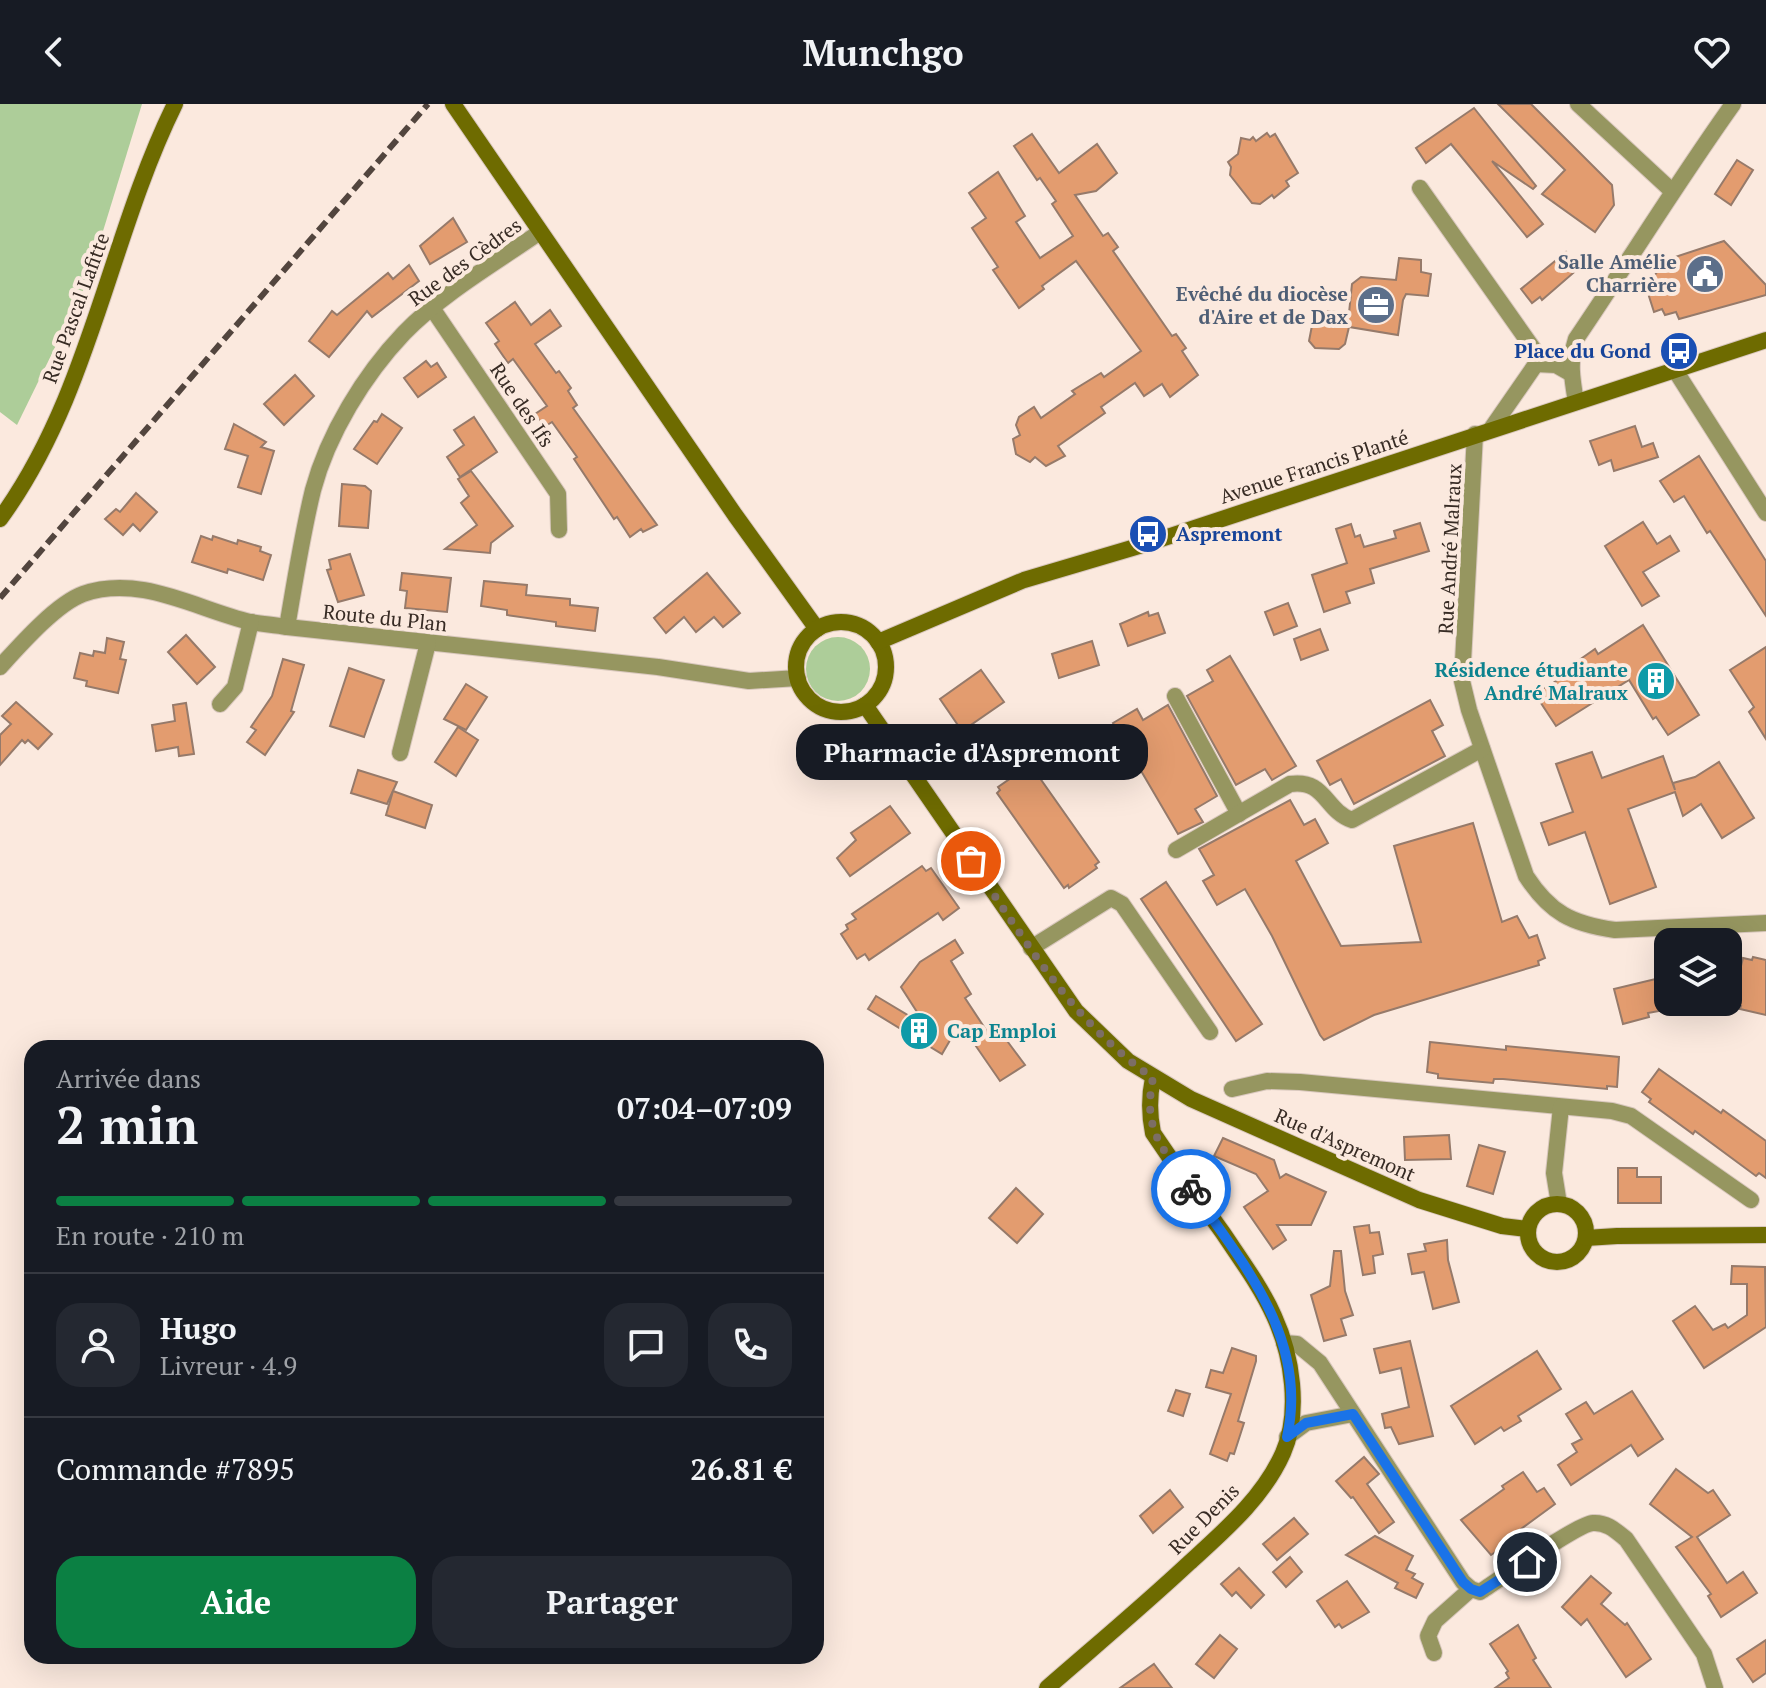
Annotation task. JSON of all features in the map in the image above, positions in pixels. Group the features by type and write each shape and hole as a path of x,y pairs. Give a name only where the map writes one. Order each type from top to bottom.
{"main road":[{"name":"Rue Pascal Lafitte","path":"0,519 28,477 52,430 74,377 156,143 175,104"},
{"path":"453,104 735,515 817,629"},
{"name":"Avenue Francis Planté","path":"878,642 1024,580 1162,539 1766,340"},
{"path":"844,622 869,632 878,642 885,655 886,670 876,696 865,705 842,712 830,711 810,699 798,678 797,664 800,651 817,629 844,622"},
{"name":"Rue d'Aspremont","path":"865,705 1076,1011 1110,1045 1153,1078 1191,1099 1419,1200 1502,1226 1527,1229"},
{"name":"Rue Denis","path":"1047,1688 1159,1591 1243,1512 1267,1482 1284,1451 1291,1421 1292,1384 1275,1317 1252,1276 1153,1133 1150,1107 1153,1078"},
{"path":"1559,1204 1574,1209 1584,1222 1586,1238 1579,1254 1564,1262 1550,1263 1537,1256 1529,1244 1527,1229 1533,1216 1544,1206 1559,1204"},
{"path":"1586,1238 1766,1235"}],"street":[{"path":"1578,104 1672,191"},
{"path":"1576,402 1570,373 1576,339 1733,104"},
{"path":"1420,188 1537,354 1536,364 1483,432"},
{"name":"Rue des Cèdres","path":"287,627 314,487 352,403 376,367 404,334 432,308 540,232"},
{"name":"Rue des Ifs","path":"432,308 558,494 559,530"},
{"path":"1536,364 1556,365 1570,373"},
{"path":"1675,370 1766,513"},
{"name":"Rue André Malraux","path":"1483,432 1462,681 1526,876 1540,897 1563,915 1591,926 1615,930 1766,923"},
{"name":"Route du Plan","path":"0,667 37,626 81,594 113,587 145,589 251,622 287,627 658,667 749,681 798,678"},
{"path":"220,704 235,687 251,622"},
{"path":"400,753 428,643"},
{"path":"1175,696 1239,814"},
{"path":"1176,850 1290,784 1304,782 1318,790 1342,817 1352,820 1482,749"},
{"path":"1031,948 1111,898 1122,904 1210,1032"},
{"path":"1232,1089 1267,1081 1300,1082 1612,1111 1631,1116 1751,1200"},
{"path":"1559,1204 1554,1173 1561,1107"},
{"path":"1284,1343 1297,1344 1320,1363 1463,1582 1471,1589 1480,1592 1592,1523 1611,1526 1626,1539 1704,1654 1715,1688"},
{"path":"1287,1437 1306,1423 1353,1414"},
{"path":"1434,1653 1428,1636 1435,1621 1471,1589"}],"green space":[{"path":"0,104 142,104 88,280 17,425 0,412"},
{"path":"838,637 850,639 861,646 868,657 868,681 861,692 850,699 838,701 826,699 815,692 808,681 806,669 808,657 815,646 826,639"}],"building":[{"path":"1498,104 1531,104 1612,185 1614,205 1595,232 1542,194 1565,170"},
{"path":"1474,108 1536,186 1533,189 1492,161 1543,224 1527,237 1451,144 1426,163 1416,148"},
{"path":"1267,133 1270,137 1275,134 1298,173 1286,181 1289,186 1274,198 1272,195 1260,204 1252,203 1230,175 1228,162 1238,154 1241,138 1250,140 1253,137 1256,141"},
{"path":"1032,134 1059,173 1097,144 1117,173 1096,191 1075,195 1103,236 1108,233 1118,247 1113,251 1172,336 1176,334 1186,348 1182,351 1198,375 1170,397 1162,384 1144,396 1135,383 1101,407 1105,413 1058,446 1065,456 1046,466 1035,457 1030,462 1016,454 1013,439 1020,435 1016,425 1019,417 1034,407 1041,418 1075,394 1072,391 1101,373 1104,377 1141,351 1076,261 1019,308 993,270 998,267 972,228 986,218 969,193 998,172 1025,216 1016,222 1040,258 1073,236 1052,204 1056,201 1014,146"},
{"path":"1737,160 1753,170 1731,205 1715,194"},
{"path":"453,218 467,242 430,264 420,246"},
{"name":"Salle Amélie Charrière","path":"1724,241 1766,285 1766,295 1679,319 1676,312 1665,315 1662,309 1654,312 1646,287 1666,260"},
{"path":"1566,252 1579,268 1542,300 1540,297 1532,303 1521,289"},
{"name":"Evêché du diocèse d'Aire et de Dax","path":"1399,258 1421,260 1421,272 1431,274 1428,296 1406,294 1398,335 1349,327 1345,344 1339,349 1315,348 1309,341 1315,310 1349,313 1352,284 1361,277 1396,280"},
{"path":"409,265 419,281 372,317 367,311 329,357 309,341 332,311 337,315 388,273 393,279"},
{"path":"515,302 531,325 550,310 561,326 535,344 571,388 568,391 577,405 573,408 657,525 643,532 641,529 630,537 617,517 614,519 552,422 544,427 535,414 547,406 513,359 508,363 495,344 499,341 486,323"},
{"path":"426,361 431,367 437,363 446,377 418,397 404,378"},
{"path":"295,375 314,396 284,425 264,404"},
{"path":"382,414 402,428 377,464 354,449"},
{"path":"474,417 497,452 460,477 447,457 464,445 454,430"},
{"path":"234,424 266,442 261,447 274,451 261,494 238,487 248,456 225,449"},
{"path":"1635,426 1642,447 1653,443 1658,457 1614,471 1611,460 1599,465 1590,441"},
{"path":"1699,456 1766,561 1766,616 1684,496 1674,502 1660,481"},
{"path":"471,471 513,526 491,543 490,553 445,549 477,525 461,503 469,496 458,479"},
{"path":"342,484 365,486 371,491 368,528 339,526"},
{"path":"136,493 157,512 140,531 133,524 123,535 105,519 116,509 120,512"},
{"path":"1643,522 1657,544 1670,536 1679,551 1643,572 1659,596 1642,606 1605,546"},
{"path":"1420,523 1429,551 1370,569 1374,583 1346,592 1350,603 1324,612 1312,575 1347,563 1336,529 1351,524 1355,537 1360,535 1364,547 1396,538 1394,531"},
{"path":"201,536 212,540 213,536 237,544 238,540 261,547 260,551 271,555 263,580 192,562"},
{"path":"350,554 364,595 338,602 327,570 331,569 329,560"},
{"path":"402,573 451,578 447,612 405,608 407,591 400,590"},
{"path":"707,573 740,613 723,627 714,617 696,632 684,617 666,633 654,618"},
{"path":"484,581 527,585 526,595 570,599 570,605 598,608 595,631 556,626 556,622 507,615 507,610 481,606"},
{"path":"1288,603 1297,626 1274,635 1265,612"},
{"path":"1148,612 1149,616 1158,613 1165,633 1128,646 1120,624"},
{"name":"Résidence étudiante André Malraux","path":"1643,625 1699,715 1668,735 1656,717 1653,719 1629,680 1556,726 1535,694 1561,678 1559,674 1595,649 1598,654"},
{"path":"1320,629 1328,650 1301,660 1294,639"},
{"path":"186,635 215,667 197,684 168,652"},
{"path":"107,638 124,642 120,659 126,660 118,693 86,686 87,681 74,678 80,653 93,656 94,651 105,653"},
{"path":"1092,641 1099,665 1059,678 1052,654"},
{"path":"1766,647 1766,739 1749,712 1754,707 1730,670"},
{"path":"1230,656 1296,766 1272,780 1265,769 1236,785 1187,696 1213,681 1207,670"},
{"path":"283,659 304,665 291,711 294,712 265,755 247,742 256,730 251,727 272,696"},
{"path":"349,668 384,680 364,737 330,726"},
{"path":"981,670 1004,702 962,731 940,699"},
{"path":"466,684 487,697 466,730 444,719"},
{"path":"1430,700 1443,725 1432,731 1445,756 1354,804 1341,779 1330,785 1317,761"},
{"path":"16,702 52,734 38,749 28,740 25,743 22,740 0,765 0,735 11,724 2,716"},
{"path":"186,703 194,754 179,756 178,747 156,751 152,725 175,721 173,705"},
{"path":"1168,705 1217,796 1195,809 1203,822 1178,834 1113,723 1137,709 1143,720"},
{"path":"458,727 478,740 456,776 435,762"},
{"path":"1592,752 1602,778 1663,756 1675,790 1673,783 1695,777 1719,762 1754,818 1722,838 1701,804 1683,816 1675,792 1628,809 1656,887 1610,904 1585,832 1549,845 1541,823 1573,812 1556,764"},
{"path":"1027,767 1028,770 1032,767 1099,862 1095,865 1097,868 1069,888 1068,885 1064,888 997,793 1000,790 998,787"},
{"path":"358,770 397,782 387,804 351,793"},
{"path":"393,791 432,805 425,828 386,815"},
{"path":"1290,800 1304,825 1315,819 1328,843 1296,861 1341,946 1421,942 1394,846 1473,823 1502,922 1517,916 1529,938 1537,935 1545,958 1538,961 1539,965 1374,1015 1324,1040 1245,889 1217,905 1203,881 1214,875 1199,849"},
{"path":"890,806 910,833 850,876 837,858 856,840 851,833"},
{"path":"922,866 926,871 931,868 959,908 943,920 938,913 869,960 865,954 857,959 841,934 848,929 846,925 856,919 852,914"},
{"path":"1166,882 1262,1024 1236,1041 1141,899"},
{"path":"955,940 963,953 951,961 971,994 965,998 990,1036 999,1030 1025,1065 1000,1081 960,1023 942,1054 868,1009 876,996 926,1026 901,987 920,962"},
{"path":"1753,957 1766,960 1766,1015 1742,1009 1742,962 1743,958 1752,960"},
{"path":"1654,979 1654,1012 1648,1013 1649,1017 1623,1024 1614,989"},
{"path":"1430,1042 1619,1057 1617,1087 1607,1086 1607,1089 1503,1079 1494,1079 1493,1083 1438,1078 1438,1074 1427,1072"},
{"path":"1659,1069 1766,1141 1766,1178 1759,1173 1756,1176 1649,1102 1651,1099 1642,1092"},
{"path":"1449,1135 1451,1159 1405,1160 1404,1137"},
{"path":"1223,1138 1274,1160 1280,1178 1286,1174 1326,1192 1311,1225 1277,1225 1286,1240 1273,1249 1244,1207 1268,1191 1256,1174 1214,1156"},
{"path":"1479,1145 1505,1152 1493,1194 1467,1186"},
{"path":"1618,1168 1637,1168 1637,1177 1661,1177 1661,1203 1618,1203"},
{"path":"1016,1188 1043,1214 1017,1243 989,1218"},
{"path":"1369,1225 1370,1233 1379,1232 1383,1254 1373,1256 1375,1273 1363,1275 1354,1227"},
{"path":"1447,1240 1448,1260 1459,1302 1433,1309 1424,1272 1412,1274 1408,1254 1426,1251 1424,1244"},
{"path":"1334,1251 1341,1251 1345,1291 1353,1315 1341,1319 1346,1335 1324,1341 1311,1295 1330,1286"},
{"path":"1732,1266 1765,1267 1766,1327 1704,1368 1673,1321 1695,1306 1713,1330 1725,1324 1728,1328 1747,1315 1747,1284 1731,1284"},
{"path":"1410,1341 1433,1436 1399,1444 1391,1427 1385,1428 1382,1414 1409,1407 1401,1368 1380,1373 1374,1349"},
{"path":"1232,1348 1256,1356 1256,1361 1238,1421 1244,1423 1234,1454 1230,1453 1227,1461 1210,1454 1231,1394 1206,1387 1211,1370 1223,1373"},
{"path":"1537,1351 1561,1389 1518,1416 1521,1421 1504,1431 1501,1427 1475,1444 1451,1406"},
{"path":"1176,1390 1190,1394 1183,1416 1168,1411"},
{"path":"1632,1391 1663,1439 1638,1456 1631,1445 1571,1485 1558,1465 1577,1452 1572,1444 1582,1439 1566,1414 1586,1402 1594,1414"},
{"path":"1364,1457 1379,1474 1367,1484 1394,1522 1379,1533 1353,1497 1336,1481"},
{"path":"1676,1469 1708,1493 1713,1490 1730,1515 1697,1537 1727,1583 1743,1572 1757,1593 1721,1617 1708,1596 1711,1594 1676,1547 1692,1537 1650,1504"},
{"path":"1523,1472 1537,1492 1544,1488 1555,1504 1491,1555 1461,1520"},
{"path":"1170,1490 1183,1507 1153,1533 1140,1516"},
{"path":"1294,1518 1308,1534 1277,1560 1263,1544"},
{"path":"1375,1536 1413,1556 1406,1570 1415,1574 1412,1578 1423,1584 1416,1598 1395,1588 1398,1583 1346,1555"},
{"path":"1290,1557 1302,1572 1286,1587 1273,1572"},
{"path":"1239,1568 1264,1595 1251,1608 1236,1592 1232,1596 1221,1584"},
{"path":"1591,1576 1611,1593 1601,1604 1625,1625 1627,1623 1651,1659 1626,1677 1587,1619 1581,1625 1562,1607"},
{"path":"1347,1581 1369,1612 1342,1628 1339,1624 1335,1627 1317,1601"},
{"path":"1518,1625 1536,1658 1533,1660 1551,1688 1495,1688 1509,1678 1508,1671 1490,1644"},
{"path":"1220,1635 1237,1649 1214,1678 1196,1664"},
{"path":"1766,1640 1766,1673 1753,1682 1737,1659"},
{"path":"1154,1664 1172,1688 1120,1688"}],"railway":[{"path":"0,598 428,104"}],"way so far":[{"path":"971,861 1076,1011 1128,1061 1153,1078 1150,1094 1153,1133 1191,1189"}],"place":[{"name":"Salle Amélie Charrière","path":"1705,274"},
{"name":"Evêché du diocèse d'Aire et de Dax","path":"1376,305"},
{"name":"Place du Gond","path":"1679,351"},
{"name":"Aspremont","path":"1148,534"},
{"name":"Résidence étudiante André Malraux","path":"1656,681"},
{"name":"Pharmacie d'Aspremont","path":"971,861"},
{"name":"Cap Emploi","path":"919,1031"}],"route":[{"path":"1191,1189 1252,1276 1275,1317 1292,1384 1291,1421 1287,1437 1306,1423 1353,1414 1463,1582 1471,1589 1480,1592 1527,1562"}]}
